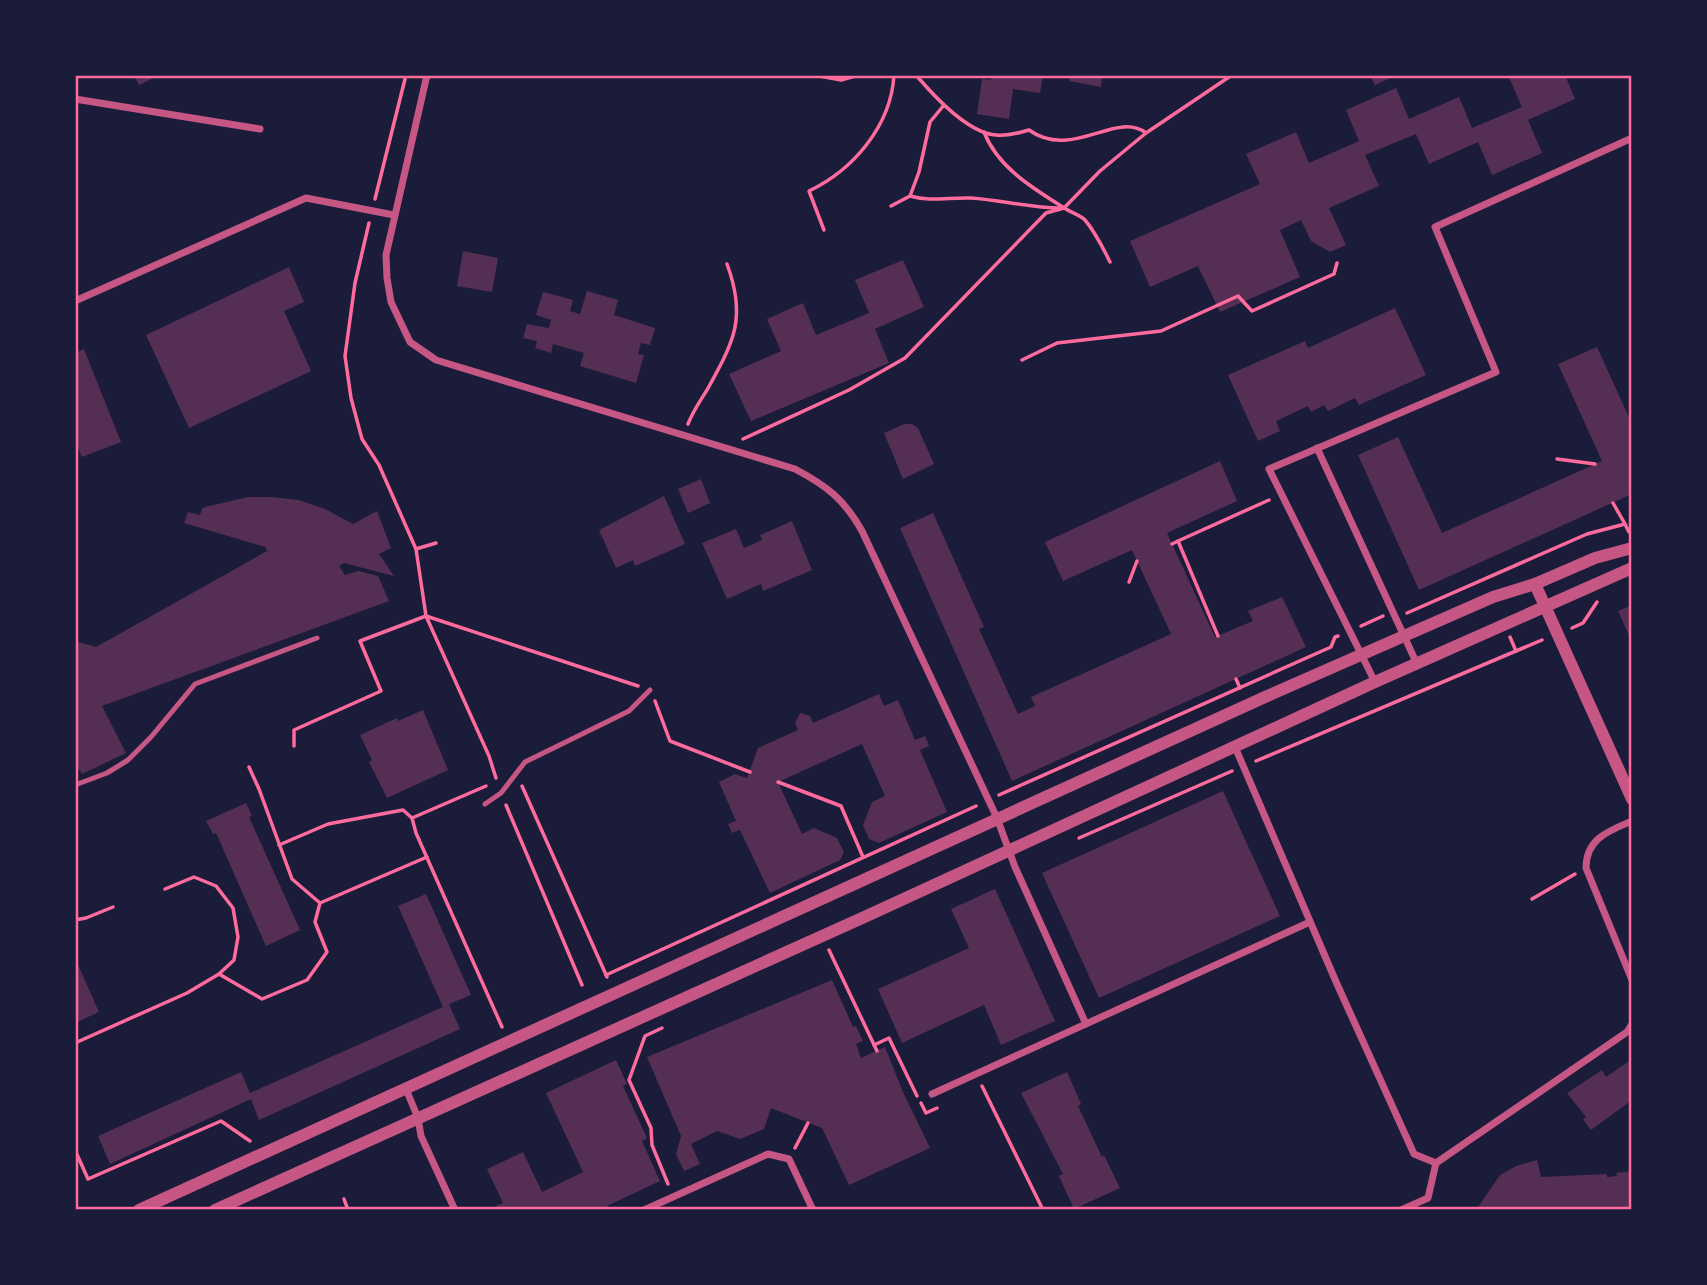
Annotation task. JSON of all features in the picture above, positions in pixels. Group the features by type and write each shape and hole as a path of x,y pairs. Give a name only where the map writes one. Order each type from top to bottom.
{"street":[{"path":"427,75 386,255 391,302 411,341 436,360 796,469 836,494 852,513 997,818 1086,1024"},
{"path":"75,99 260,129"},
{"path":"1375,682 1269,469 1496,372 1436,227 1632,138"},
{"path":"75,301 306,198 394,215"},
{"path":"1317,448 1417,664"},
{"path":"139,1210 997,818 1361,655 1493,597 1535,584 1595,558 1632,548"},
{"path":"215,1210 1009,851 1375,682 1632,568"},
{"path":"1535,584 1632,799"},
{"path":"1235,747 1414,1154 1436,1163"},
{"path":"1632,821 1595,841 1586,855 1586,868 1632,979"},
{"path":"932,1094 1310,922"},
{"path":"1401,1210 1428,1198 1436,1163 1626,1032 1632,1024"},
{"path":"406,1089 418,1118 421,1136 455,1210"},
{"path":"644,1210 768,1154 789,1159 813,1210"}],"lane":[{"path":"75,785 128,760 195,684 317,638"},
{"path":"485,804 501,793 525,762 629,711 650,690"}],"path":[{"path":"406,75 355,282 345,356 351,398 362,439 379,464 416,549 426,616 489,756 497,782"},
{"path":"814,75 841,80 859,75"},
{"path":"824,230 809,191 849,165 875,134 894,87 894,75"},
{"path":"916,75 944,105 984,132 995,135 1029,130 1041,139 1076,140 1122,126 1138,127 1146,133"},
{"path":"724,448 849,390 905,358 1046,214 1064,208 1100,171 1146,133 1232,75"},
{"path":"891,206 910,196 919,172 930,122 944,105"},
{"path":"984,132 1005,167 1083,218 1097,235 1110,262"},
{"path":"910,196 923,200 974,198 1044,208 1064,208"},
{"path":"1022,360 1056,342 1161,331 1238,296 1252,310 1334,274 1337,263"},
{"path":"684,435 691,416 722,363 735,328 737,296 727,264"},
{"path":"1557,459 1595,464"},
{"path":"1172,544 1281,494"},
{"path":"1613,503 1632,538"},
{"path":"606,975 1331,647 1335,637 1393,612 1406,614 1587,534 1625,524"},
{"path":"1178,541 1218,636"},
{"path":"416,549 436,543"},
{"path":"1129,582 1137,561"},
{"path":"1074,841 1243,766 1583,623 1596,602 1608,597"},
{"path":"294,746 294,730 382,691 360,641 426,616 650,690 670,741 750,772"},
{"path":"1236,679 1240,688"},
{"path":"249,767 292,879 320,903"},
{"path":"412,818 516,773 611,987"},
{"path":"778,782 841,806 863,858"},
{"path":"501,793 582,985"},
{"path":"279,845 328,824 403,810 412,818 504,1032"},
{"path":"320,903 427,857"},
{"path":"1532,898 1586,868"},
{"path":"75,1043 187,993 219,974 233,960 238,937 233,908 216,886 194,877 165,889"},
{"path":"219,974 262,999 307,980 327,952 315,922 320,903"},
{"path":"75,920 113,907"},
{"path":"829,950 877,1051"},
{"path":"665,1200 668,1183 652,1144 651,1128 629,1080 645,1036 669,1025"},
{"path":"874,1045 888,1038 926,1113 948,1102"},
{"path":"971,1091 982,1086 1043,1210"},
{"path":"75,1150 88,1179 221,1121 250,1142"},
{"path":"789,1159 808,1123"},
{"path":"345,1199 348,1210"}],"building":[{"path":"134,75 160,75 139,85"},
{"path":"992,75 1043,75 1040,93 1013,89 1009,119 977,114 982,79 991,80"},
{"path":"1070,75 1102,75 1101,87 1069,81"},
{"path":"1370,75 1397,75 1375,85"},
{"path":"1508,75 1565,75 1575,99 1528,120 1542,153 1492,175 1478,142 1429,164 1416,134 1365,155 1379,186 1329,208 1346,245 1330,252 1311,241 1301,220 1280,230 1300,277 1220,312 1198,266 1150,287 1130,241 1260,184 1246,154 1296,132 1309,163 1359,141 1346,110 1396,88 1409,119 1459,97 1472,128 1522,107"},
{"path":"463,251 498,258 492,292 457,286"},
{"path":"903,260 924,307 875,329 889,363 751,421 729,374 781,351 767,319 803,303 816,335 869,313 855,280"},
{"path":"289,267 304,302 284,311 311,371 189,428 146,335"},
{"path":"587,291 618,300 614,315 655,328 650,345 641,343 638,354 644,355 636,383 580,366 584,353 553,344 551,353 535,348 537,341 523,338 527,324 549,328 551,320 536,315 543,292 573,300 570,311 580,314"},
{"path":"1395,308 1426,375 1359,405 1355,398 1328,411 1324,405 1311,412 1308,406 1276,421 1280,431 1258,441 1228,375 1305,341 1308,348"},
{"path":"1597,347 1632,424 1632,494 1419,590 1358,455 1398,437 1442,533 1602,461 1558,364"},
{"path":"84,349 121,442 82,457 75,441 75,353"},
{"path":"904,424 912,424 918,428 934,464 903,479 884,433"},
{"path":"1220,461 1237,501 1167,533 1215,637 1253,621 1248,611 1282,597 1306,647 1012,781 900,528 933,513 984,627 979,629 1018,714 1035,706 1031,697 1171,634 1132,550 1063,581 1045,542"},
{"path":"701,479 710,503 688,513 678,489"},
{"path":"664,496 685,544 635,566 633,560 616,568 599,530"},
{"path":"248,497 299,500 325,509 353,524 377,511 391,548 379,554 394,576 344,563 339,566 345,575 358,571 378,576 389,601 102,706 126,753 82,774 78,768 75,770 75,641 96,647 267,551 265,547 184,523 188,512 200,515 205,507"},
{"path":"792,521 812,570 763,591 761,584 727,599 702,543 736,529 744,548 762,540 760,535"},
{"path":"1632,605 1632,642 1618,611"},
{"path":"879,694 884,706 898,700 915,740 925,736 929,746 920,750 947,812 879,843 869,839 863,825 872,802 885,796 862,744 778,782 802,834 814,828 837,838 844,852 840,860 770,893 740,830 732,833 728,824 736,821 719,782 735,774 747,778 758,748 798,730 795,723 800,713 810,716 813,723"},
{"path":"423,710 448,770 387,798 369,762 372,760 360,735 397,718 398,721"},
{"path":"1223,791 1280,916 1099,998 1042,873"},
{"path":"246,803 252,816 249,817 300,930 266,946 216,833 213,834 206,821"},
{"path":"995,889 1055,1021 1001,1045 984,1005 902,1043 878,989 969,948 951,909"},
{"path":"426,894 471,995 449,1004 460,1029 259,1120 251,1099 110,1164 98,1136 241,1072 250,1093 443,1007 398,906"},
{"path":"75,958 99,1012 75,1023"},
{"path":"832,980 853,1027 856,1026 863,1041 856,1044 861,1058 885,1047 930,1148 849,1185 822,1128 771,1108 764,1129 740,1139 717,1131 691,1144 700,1164 684,1171 676,1154 681,1136 647,1057"},
{"path":"1632,1059 1632,1100 1591,1130 1583,1119 1586,1117 1567,1093 1602,1070 1606,1077"},
{"path":"616,1060 627,1084 623,1086 647,1138 642,1141 660,1181 607,1206 609,1210 498,1210 496,1206 503,1203 487,1169 523,1152 542,1192 583,1172 546,1093"},
{"path":"1067,1072 1081,1104 1078,1106 1120,1188 1074,1209 1059,1176 1063,1174 1021,1093"},
{"path":"1537,1160 1541,1177 1607,1174 1607,1177 1632,1171 1632,1207 1609,1210 1476,1210 1500,1175 1516,1166"}]}
